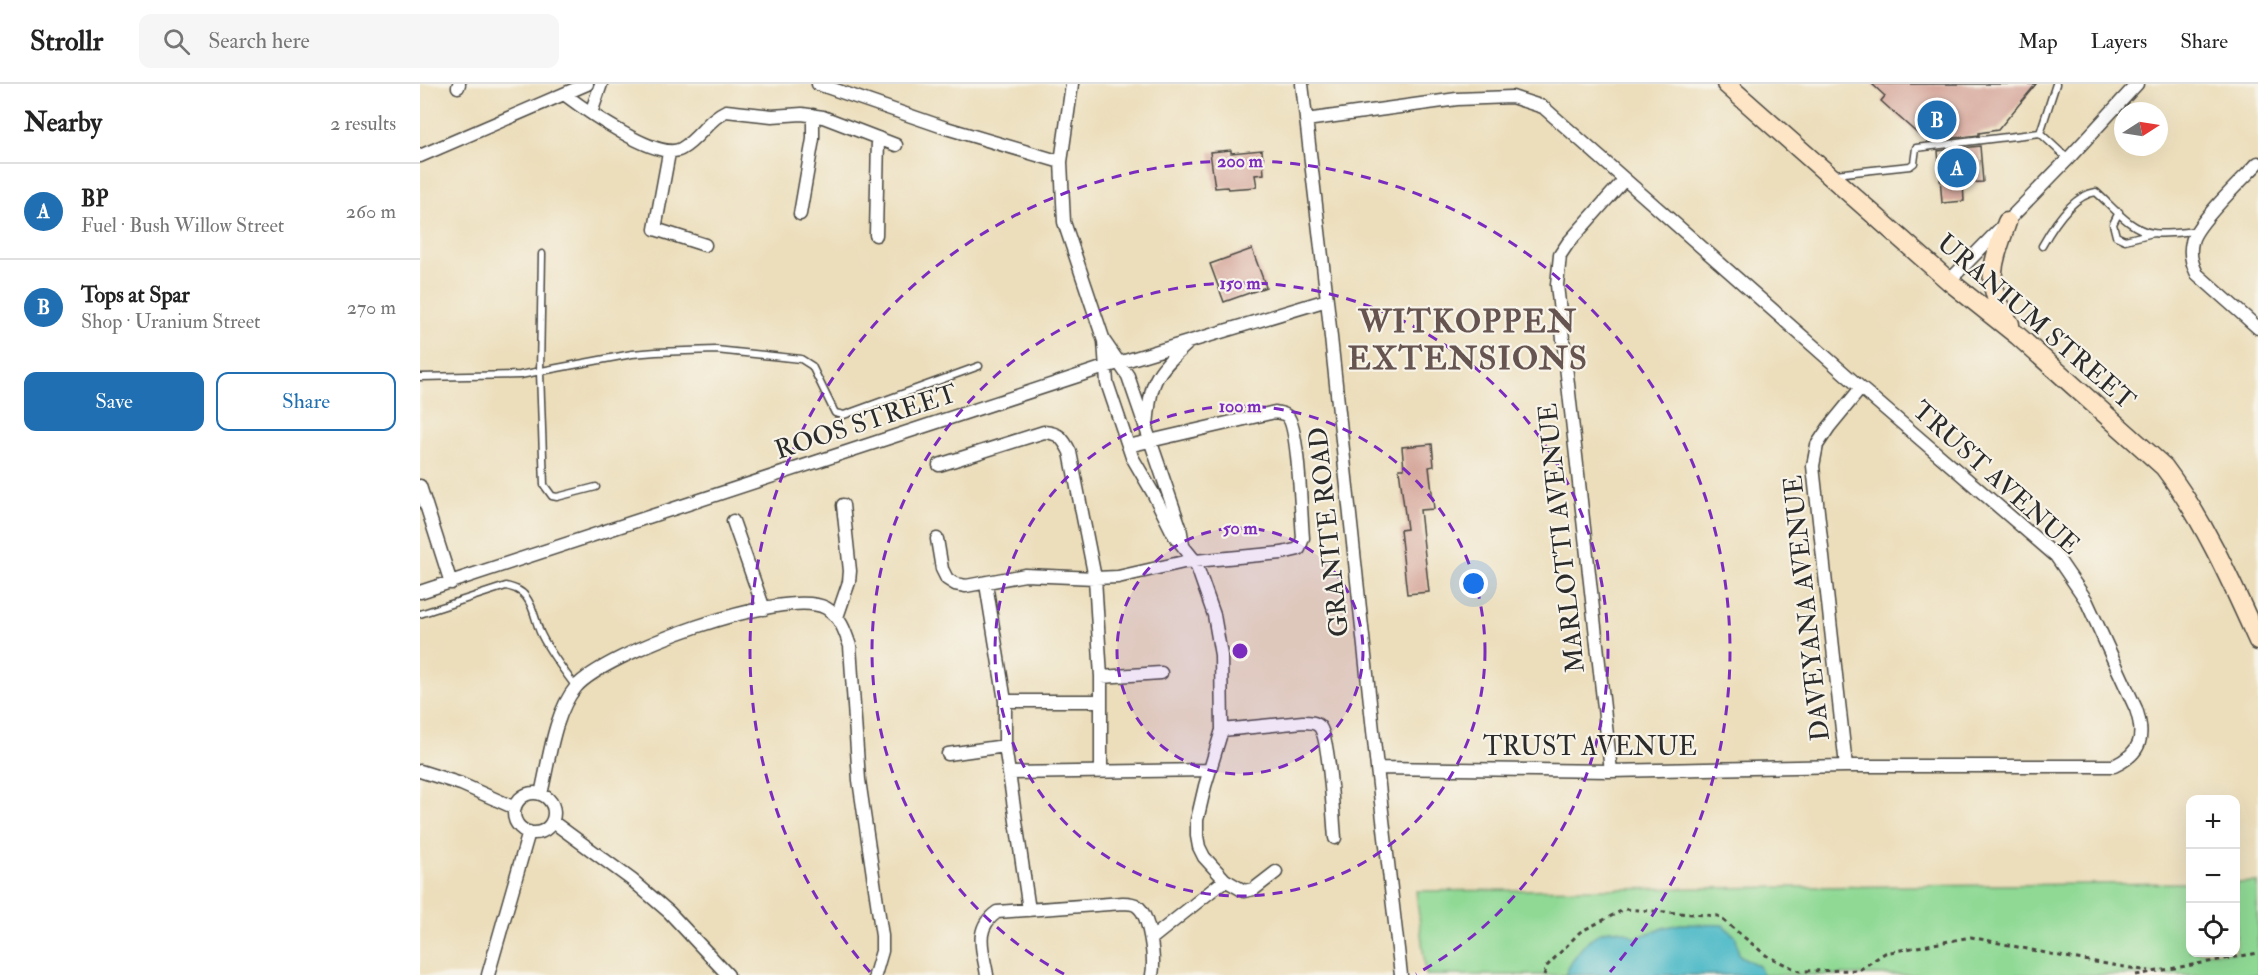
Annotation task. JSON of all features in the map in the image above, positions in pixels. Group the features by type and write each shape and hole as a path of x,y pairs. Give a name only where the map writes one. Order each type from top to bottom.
{"street":[{"path":"420,156 587,84"},
{"path":"591,113 600,84"},
{"path":"818,84 946,128 1061,162"},
{"path":"1072,84 1061,162 1064,222 1104,341 1128,376 1180,527 1183,545"},
{"name":"GRANITE ROAD","path":"1302,84 1328,300 1401,975"},
{"name":"URANIUM STREET","path":"1726,84 1949,281 2018,336 2164,467 2201,523 2230,578 2258,641"},
{"path":"1949,281 2068,159 2137,84"},
{"path":"564,94 591,113 649,146 669,153 680,150 692,142 720,114 726,111 772,116 813,115 896,145"},
{"name":"TRUST AVENUE","path":"1306,120 1457,99 1512,97 1543,107 1861,388 2056,556 2086,600 2136,708 2142,737 2128,760 2114,766 1846,766 1611,771 1377,768"},
{"path":"800,214 813,139 813,115"},
{"path":"876,235 878,138"},
{"path":"669,153 655,229 705,245"},
{"path":"2258,163 2196,231 2191,252 2192,265 2197,274 2258,328"},
{"name":"MARLOTTI AVENUE","path":"1611,771 1557,278 1560,255 1568,243 1624,180"},
{"path":"2007,222 1992,278 1995,295 2002,312 2018,336"},
{"name":"ROOS STREET","path":"420,592 1105,367 1328,300"},
{"path":"1104,341 1107,383 1132,457 1174,535 1195,561 1214,615 1221,655 1222,730 1209,770 1197,820 1197,836 1204,857 1226,880 1244,891 1260,885 1276,872"},
{"path":"1147,428 1153,381 1169,360 1189,343"},
{"name":"DAVEYANA AVENUE","path":"1846,766 1813,466 1817,445 1861,388"},
{"path":"937,540 942,569 947,579 955,584 966,586 1025,575 1118,577 1195,561 1282,554 1299,549 1302,544 1292,427 1288,417 1275,412 1128,446"},
{"path":"939,465 1044,432 1056,433 1063,439 1070,452 1095,578 1101,676 1101,771"},
{"path":"420,486 451,583"},
{"path":"837,617 849,582 850,571 843,506"},
{"path":"733,521 764,609"},
{"path":"986,584 1005,701 1005,746 1029,910"},
{"path":"541,794 561,713 576,687 589,675 671,636 702,624 793,603 812,604 826,608 837,617 845,629 850,646 859,780 882,936 882,951 875,975"},
{"path":"1101,676 1161,673"},
{"path":"1005,701 1101,701"},
{"path":"1222,730 1303,722 1320,726 1326,749 1335,838"},
{"path":"948,754 1005,746"},
{"path":"1009,773 1209,770"},
{"path":"420,771 461,784 514,808"},
{"path":"528,794 541,794 552,805 553,822 544,831 529,832 520,827 516,821 514,808 522,797 528,794"},
{"path":"553,822 632,880 662,906 728,975"},
{"path":"488,975 529,832"},
{"path":"1151,939 1226,880"},
{"path":"987,975 981,931 984,924 997,912 1130,903 1137,906 1142,913 1151,939 1152,975"}],"lane":[{"path":"2040,133 2056,84"},
{"path":"1827,175 1910,166 1914,163 1916,148 2040,133 2068,159"},
{"path":"2042,246 2055,222 2086,193 2096,192 2131,223 2153,233"},
{"path":"2119,212 2113,224 2116,236 2124,240 2153,233 2196,231"},
{"path":"542,254 541,456 545,490 557,497 596,488"},
{"path":"420,376 520,375 632,354 716,350 801,359 812,366 835,413 844,416 979,366"},
{"path":"420,614 506,586 514,588 526,596 532,606 541,633 555,659 576,687"}],"path":[{"path":"1544,975 1547,966 1580,932 1625,909 1718,916 1767,956 1799,971 1859,970 1885,953 1971,937 2060,956 2149,971"},
{"path":"2136,975 2258,953"}],"green space":[{"path":"2257,882 2258,975 1426,975 1416,891 2186,883 2186,957 2240,957 2240,883"}],"water":[{"path":"1680,924 1723,925 1736,937 1739,955 1759,966 1763,975 1565,975 1584,945 1602,932 1613,930 1636,938"}],"building":[{"path":"1872,84 2036,84 1998,130 1979,133 1979,135 1937,140 1937,136 1919,135 1881,101 1885,96"},
{"path":"1980,146 1983,182 1963,183 1964,201 1942,203 1938,151"},
{"path":"1231,150 1231,153 1262,150 1264,174 1255,175 1257,187 1215,188 1210,152"},
{"path":"1252,249 1266,287 1224,302 1210,264"},
{"path":"1432,444 1434,466 1429,467 1434,509 1420,510 1429,592 1407,594 1400,530 1407,529 1399,469 1404,469 1402,447"}],"place":[{"name":"Tops at Spar","path":"1937,120"},
{"name":"BP","path":"1957,168"}],"district":[{"name":"WITKOPPEN EXTENSIONS","path":"1468,340"}]}
